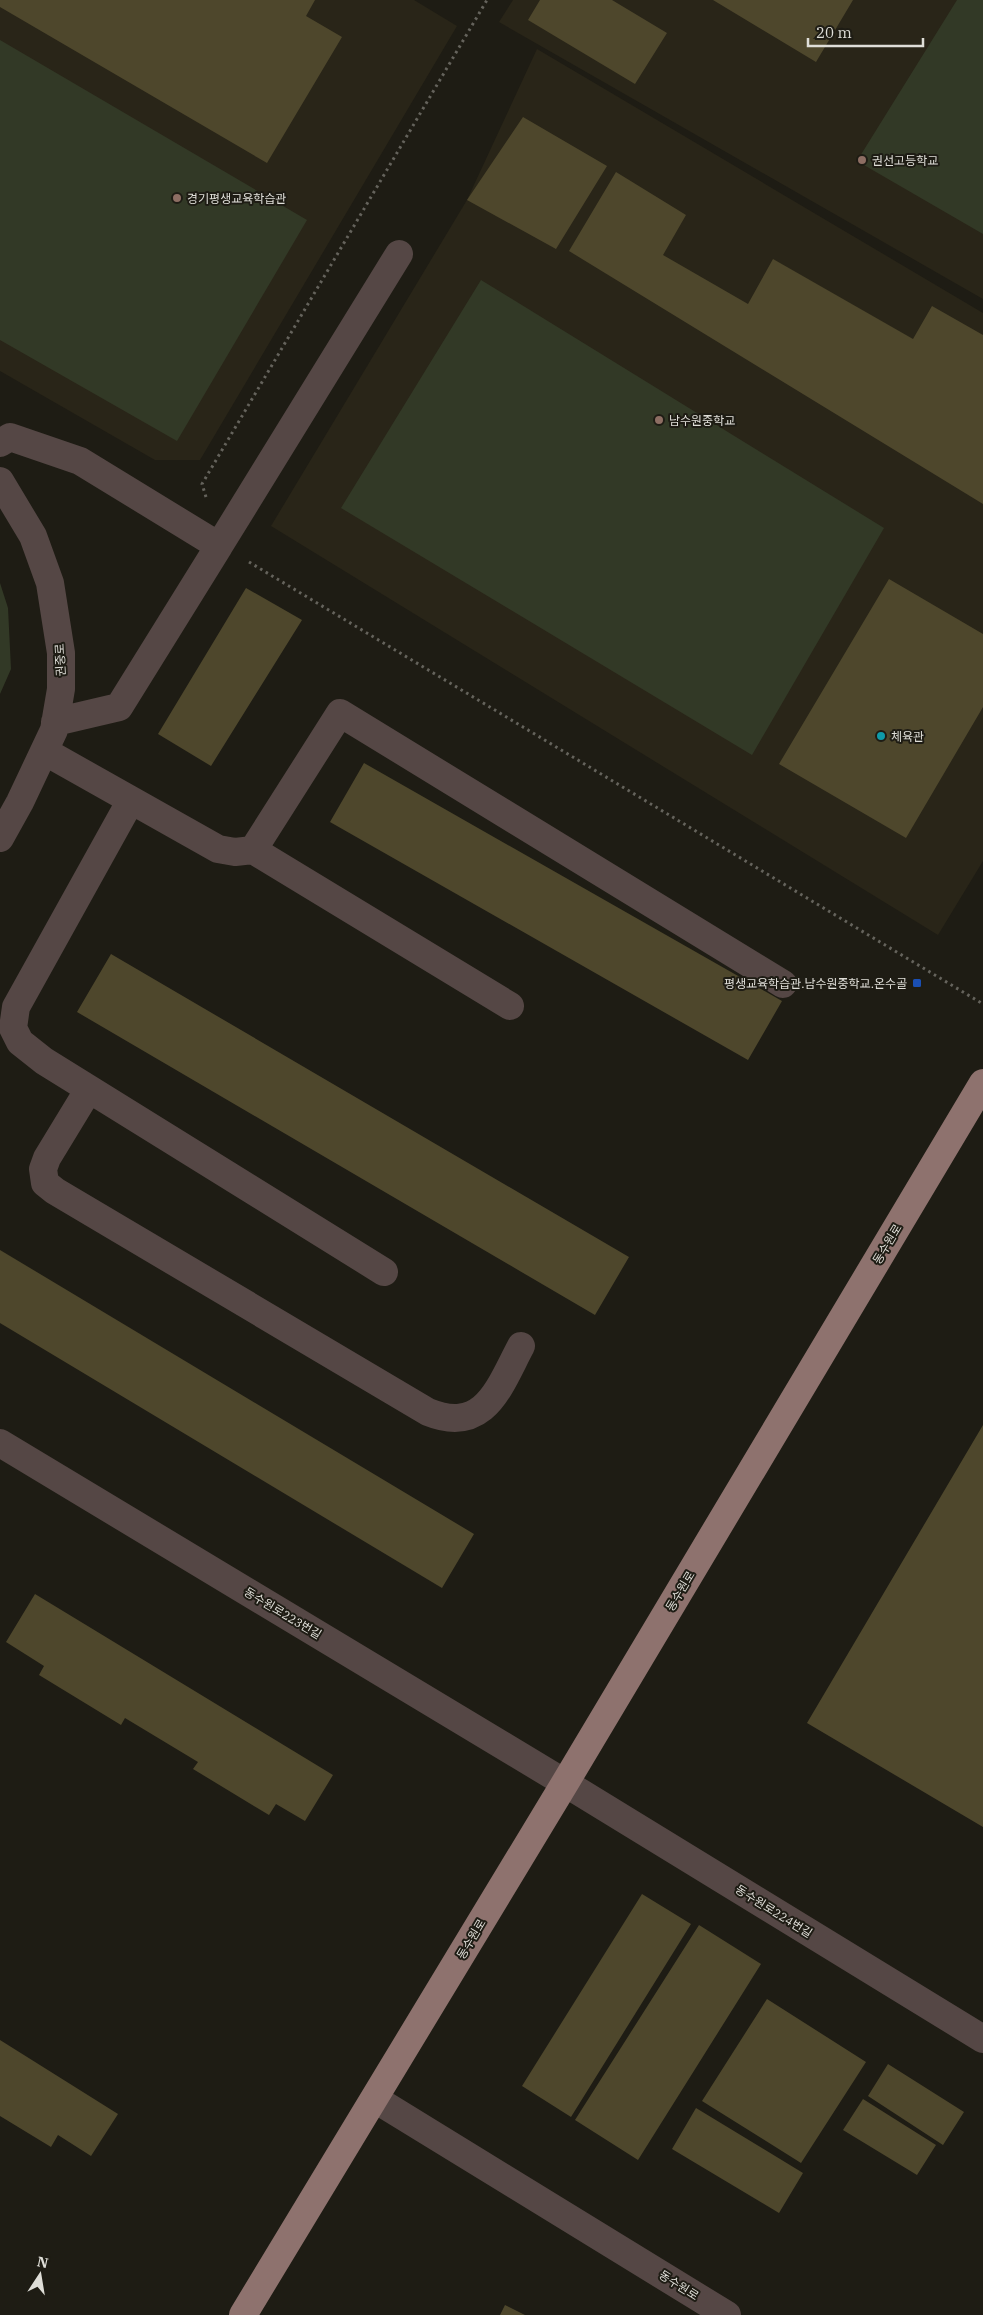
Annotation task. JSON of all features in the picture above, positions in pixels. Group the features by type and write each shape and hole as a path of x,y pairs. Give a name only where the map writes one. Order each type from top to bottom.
{"main road":[{"name":"동수원로","path":"243,2315 565,1783 983,1083"}],"street":[{"path":"56,722 119,707 399,254"},
{"path":"0,443 10,437 80,461 219,546"},
{"name":"권중로","path":"0,481 33,536 50,583 61,653 62,689 54,730 20,802 0,838"},
{"path":"253,850 340,713 783,984"},
{"path":"44,751 218,849 235,852 253,850 510,1006"},
{"path":"131,800 16,1007 13,1028 20,1042 44,1061 384,1272"},
{"path":"89,1089 47,1158 43,1169 45,1183 55,1191 428,1412 441,1417 460,1419 472,1416 484,1408 493,1398 521,1346"},
{"name":"동수원로223번길","path":"0,1443 565,1783"},
{"name":"동수원로224번길","path":"565,1783 983,2039"},
{"name":"동수원로","path":"374,2099 728,2315"}],"path":[{"path":"486,0 202,484 219,546 262,569 983,1004"}],"shaded area":[{"name":"경기평생교육학습관","path":"0,0 414,0 457,26 200,460 155,460 0,371"},
{"name":"권선고등학교","path":"513,0 983,0 983,299 499,22"},
{"name":"남수원중학교","path":"537,49 983,313 983,861 938,935 271,526 467,200"}],"green space":[{"path":"957,0 983,0 983,234 857,161"},
{"path":"0,40 307,220 177,441 0,340"},
{"path":"481,280 884,528 752,755 341,508"},
{"path":"0,583 8,608 11,669 0,694"}],"building":[{"name":"경기평생교육학습관","path":"0,0 315,0 306,16 342,37 267,163 0,7"},
{"path":"540,0 612,0 667,33 635,84 528,20"},
{"path":"713,0 853,0 816,62"},
{"path":"523,117 607,166 556,249 467,200"},
{"path":"616,172 686,215 663,255 748,304 773,259 913,339 932,306 983,335 983,504 569,251"},
{"name":"체육관","path":"889,579 983,634 983,707 906,838 779,764"},
{"path":"246,588 302,620 211,766 158,734"},
{"path":"364,763 782,1001 748,1060 330,822"},
{"path":"111,954 629,1257 595,1315 77,1012"},
{"path":"0,1250 474,1534 442,1588 0,1323"},
{"path":"983,1425 983,1827 807,1723"},
{"path":"35,1594 333,1775 305,1821 276,1804 269,1815 193,1769 198,1762 125,1718 121,1725 39,1675 44,1666 6,1642"},
{"path":"642,1894 691,1924 571,2117 522,2086"},
{"path":"699,1925 761,1964 638,2160 575,2120"},
{"path":"767,1999 866,2062 801,2163 702,2101"},
{"path":"0,2040 118,2114 91,2156 58,2135 51,2147 0,2116"},
{"path":"888,2064 964,2112 943,2145 868,2096"},
{"path":"863,2099 936,2145 917,2175 843,2130"},
{"path":"696,2108 803,2173 779,2213 672,2149"},
{"path":"505,2305 525,2315 500,2315"}],"place":[{"name":"권선고등학교","path":"862,160"},
{"name":"경기평생교육학습관","path":"177,198"},
{"name":"남수원중학교","path":"659,420"},
{"name":"체육관","path":"881,736"},
{"name":"평생교육학습관.남수원중학교.온수골","path":"917,983"}]}
